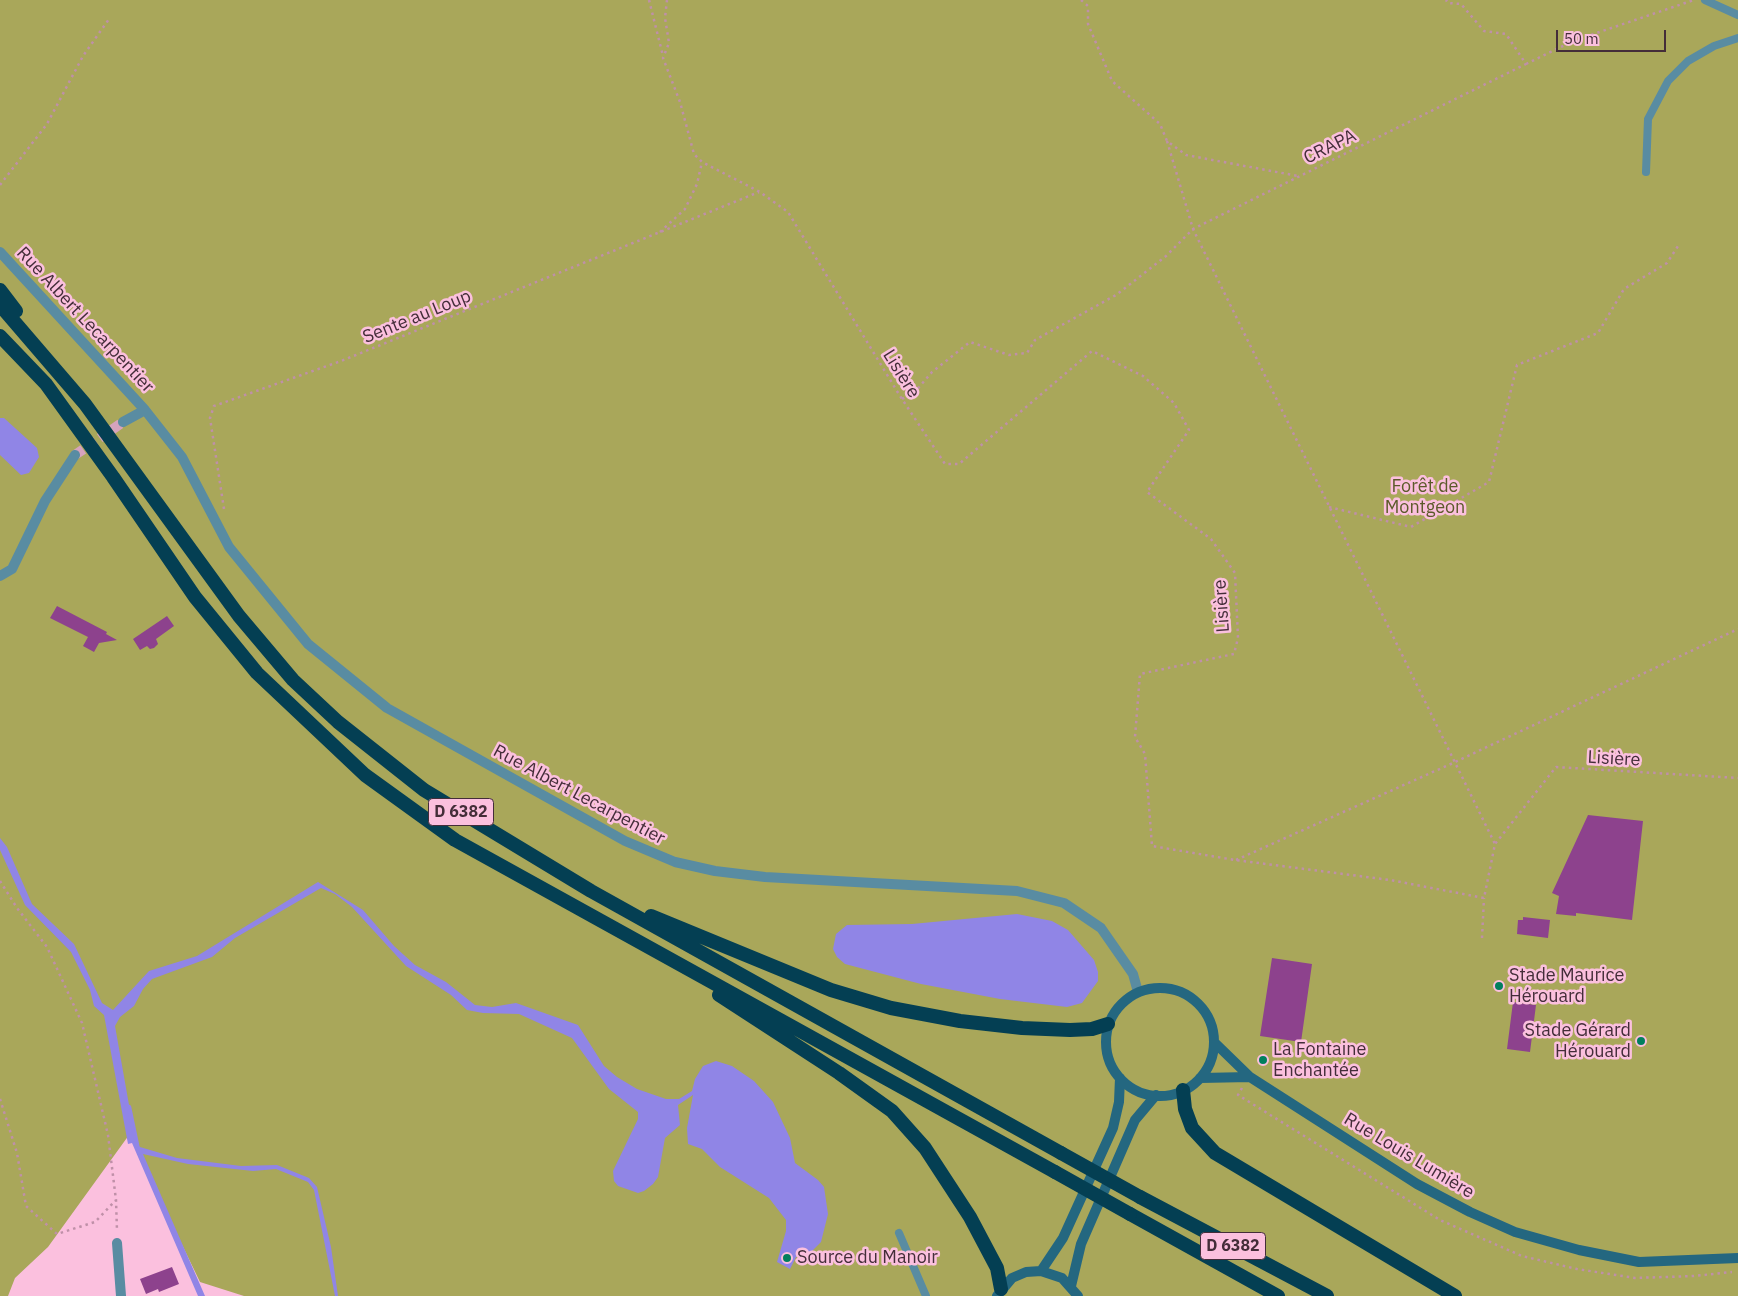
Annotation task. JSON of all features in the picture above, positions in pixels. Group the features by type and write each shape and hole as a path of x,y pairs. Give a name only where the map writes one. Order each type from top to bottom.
{"highway":[{"path":"0,290 85,404"},
{"name":"D 6382","path":"0,306 85,404 239,616 293,680 338,722 424,790 591,891 1140,1197 1327,1296"},
{"name":"D 6382","path":"0,336 46,384 196,598 257,673 365,775 456,840 1278,1296"},
{"path":"591,891 831,990 891,1008 1022,1028 1092,1029 1108,1024"},
{"path":"617,929 839,1073 892,1111 926,1148 970,1217 997,1268 999,1292"},
{"path":"1183,1090 1192,1128 1215,1153 1455,1296"}],"main road":[{"path":"1156,988 1174,989 1190,996 1203,1009 1211,1024 1214,1042 1208,1067 1200,1078 1183,1090 1170,1095 1156,1095 1131,1087 1120,1078 1112,1066 1107,1053 1106,1038 1108,1024 1115,1011 1138,992 1156,988"},
{"name":"Rue Louis Lumière","path":"1214,1042 1250,1077 1417,1184 1470,1212 1516,1232 1579,1250 1639,1262 1738,1258"},
{"path":"1200,1078 1250,1077"},
{"path":"1041,1271 1063,1238 1113,1128 1119,1102 1120,1078"},
{"path":"1071,1286 1081,1244 1135,1120 1156,1095"},
{"path":"999,1292 1012,1278 1026,1272 1041,1271 1052,1273 1071,1286 1078,1296"}],"street":[{"name":"Rue Albert Lecarpentier","path":"0,252 146,410 182,457 229,547 308,644 387,708 625,841 675,862 715,871 765,877 1018,891 1064,903 1101,928 1133,974 1138,992"},
{"name":"Rue Albert Lecarpentier","path":"123,422 146,410"},
{"path":"0,576 12,569 45,501 76,455"},
{"path":"117,1243 121,1296"}],"lane":[{"path":"1705,0 1738,15"},
{"path":"1646,172 1648,119 1668,81 1695,58 1714,46 1738,38"},
{"path":"899,1233 926,1296"}],"path":[{"path":"649,0 663,58 680,102 694,154 702,162 697,184 685,209 659,233"},
{"path":"663,58 669,43 665,18 667,0"},
{"name":"CRAPA","path":"1081,0 1088,6 1088,24 1112,81 1160,124 1167,141 1186,155 1300,176 1573,41 1694,0"},
{"path":"1446,0 1448,3 1461,4 1484,31 1506,34 1526,64"},
{"path":"0,185 47,124 83,56 109,19"},
{"path":"1167,141 1193,229 1494,844"},
{"name":"Lisière","path":"702,162 760,192 788,212 902,399 945,464 959,464 1092,351 1143,376 1174,403 1189,430 1147,492 1211,539 1235,573 1238,638 1234,654 1140,674 1135,737 1146,754 1152,846 1235,860 1390,880 1484,898 1494,844 1556,767 1738,778"},
{"path":"902,399 914,393 932,372 970,342 1009,355 1027,353 1035,340 1123,289 1166,256 1193,229 1300,176"},
{"name":"Sente au Loup","path":"224,510 210,418 214,406 341,361 760,192"},
{"path":"1329,507 1411,527 1489,482 1517,365 1598,333 1624,289 1667,263 1680,243"},
{"path":"1235,860 1454,763 1738,629"},
{"path":"0,880 17,908 47,947 82,1023 108,1135 116,1200 117,1243"},
{"path":"1482,938 1484,898"},
{"path":"0,1099 18,1153 26,1206 57,1234 95,1222 116,1200"}],"green space":[{"name":"Forêt de Montgeon","path":"0,0 1738,0 1738,1296 244,1296 200,1282 129,1135 48,1247 15,1278 8,1296 0,1296"}],"shaded area":[{"path":"0,418 4,418 37,448 39,457 29,473 21,475 0,455"},
{"path":"0,838 7,847 32,904 74,944 102,1003 113,1010 149,971 197,956 318,882 363,910 394,946 415,965 446,982 475,1005 492,1007 516,1003 578,1025 604,1066 617,1077 637,1089 666,1099 679,1099 692,1091 695,1079 703,1066 716,1061 732,1066 754,1081 773,1102 790,1138 795,1163 818,1180 824,1187 828,1214 821,1242 810,1253 796,1257 790,1269 777,1262 786,1231 786,1220 769,1198 720,1167 702,1149 688,1144 687,1128 693,1095 678,1105 680,1125 665,1138 658,1177 653,1184 638,1193 618,1186 614,1181 613,1171 638,1119 638,1112 609,1089 572,1038 519,1014 483,1013 467,1010 451,995 406,966 352,907 335,894 321,888 235,938 212,957 152,979 143,989 134,1006 120,1017 115,1026 134,1133 140,1147 177,1158 241,1166 277,1165 309,1178 317,1187 331,1247 338,1296 335,1296 314,1190 308,1182 276,1169 253,1171 188,1164 143,1154 205,1296 198,1296 132,1143 128,1144 104,1015 94,1006 90,990 71,952 25,905 0,850"},
{"path":"1017,914 1052,921 1068,930 1094,960 1098,972 1098,981 1082,1003 1067,1007 1000,999 921,984 845,964 837,957 833,949 836,934 847,925 912,924"}],"building":[{"path":"57,606 107,632 106,634 117,640 99,643 94,652 83,646 88,637 50,618"},
{"path":"167,616 174,626 156,639 158,644 154,648 150,649 147,646 140,650 133,639"},
{"path":"1588,815 1643,821 1632,920 1576,913 1576,916 1556,914 1559,896 1552,893"},
{"path":"1523,917 1550,920 1548,938 1517,934 1518,920 1523,920"},
{"path":"1272,958 1312,964 1301,1042 1260,1036"},
{"path":"1513,1002 1536,1005 1530,1052 1507,1049"},
{"path":"172,1267 179,1284 159,1292 158,1289 146,1294 140,1279"}],"waterway":[{"path":"129,1107 137,1145"}],"tunnel":[{"path":"75,455 123,422"}],"place":[{"name":"Stade Maurice Hérouard","path":"1499,986"},
{"name":"Stade Gérard Hérouard","path":"1641,1041"},
{"name":"La Fontaine Enchantée","path":"1263,1060"},
{"name":"Source du Manoir","path":"787,1258"}]}
